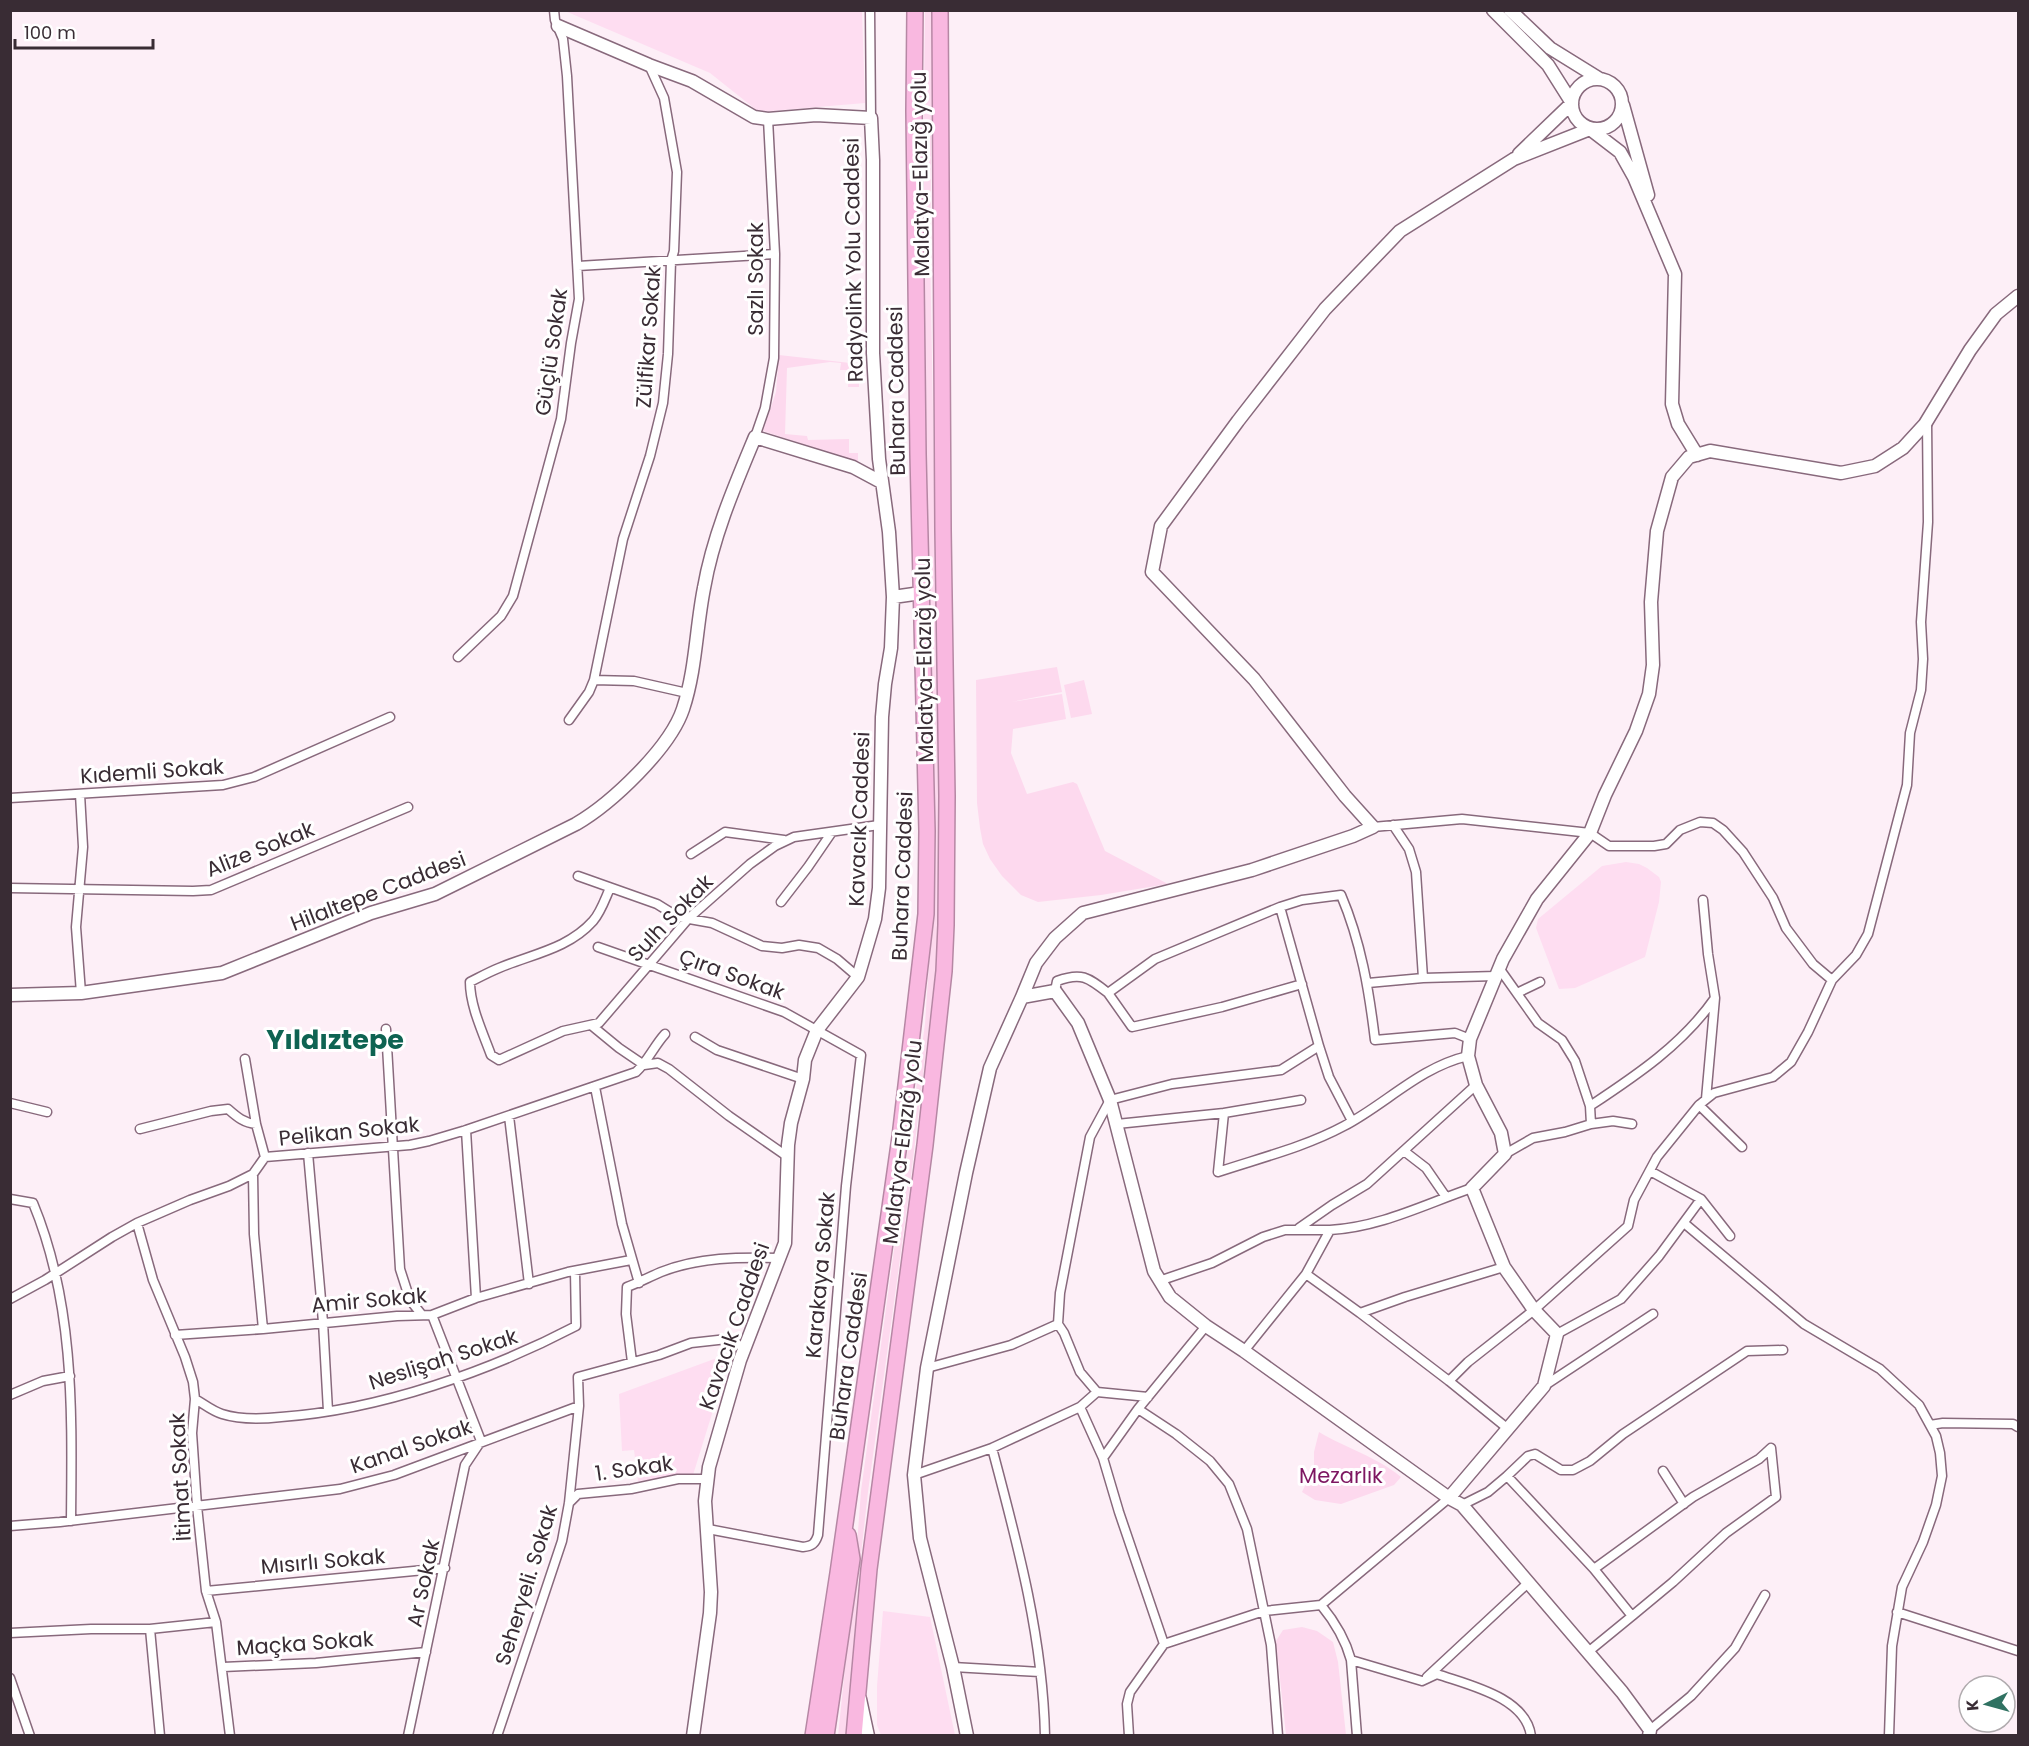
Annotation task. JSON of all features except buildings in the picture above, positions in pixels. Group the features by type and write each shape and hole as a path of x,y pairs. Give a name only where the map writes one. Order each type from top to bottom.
{"highway":[{"name":"Buhara Caddesi","path":"813,1736 902,1126 926,914 927,831 914,134 915,10"},
{"name":"Malatya-Elazığ yolu","path":"854,1736 869,1569 927,1121 943,977 946,925 947,796 940,10"},
{"path":"826,1736 852,1559 846,1520"}],"street":[{"name":"Güçlü Sokak","path":"458,657 501,616 516,589 561,419 579,299 567,76 563,39 554,10"},
{"path":"870,10 871,118"},
{"path":"1493,10 1548,65 1572,103 1577,119 1620,152 1634,177 1675,274 1672,404 1678,424 1697,455"},
{"path":"1510,10 1550,48 1614,86 1622,100 1663,245"},
{"name":"Radyolink Yolu Caddesi","path":"558,26 692,81 754,117 816,115 871,118 873,353 881,482"},
{"name":"Zülfikar Sokak","path":"569,720 594,681 608,623 623,539 650,456 663,403 668,354 677,172 664,98 649,65"},
{"path":"1514,159 1572,103 1578,88 1584,82 1600,79"},
{"path":"1373,827 1345,796 1254,680 1152,572 1161,526 1238,421 1325,309 1400,231 1514,159 1590,129 1599,129 1614,123 1619,116 1622,100"},
{"name":"Sazlı Sokak","path":"755,437 765,408 772,375 775,254 768,118"},
{"path":"578,266 775,254"},
{"path":"1505,1154 1501,1133 1476,1085 1468,1056 1470,1039 1498,972 1537,899 1590,833 1636,730 1649,694 1653,665 1651,602 1657,531 1672,477 1689,457 1710,451 1841,473 1875,466 1903,448 1927,420 1996,314 2019,296"},
{"path":"1449,1381 1468,1362 1534,1310 1628,1226 1634,1200 1657,1157 1703,1102 1714,1093 1773,1077 1791,1062 1832,980 1856,955 1868,934 1907,785 1910,733 1921,690 1923,659 1921,622 1929,482 1927,420"},
{"path":"755,437 853,467 881,482"},
{"name":"Hilaltepe Caddesi","path":"10,995 81,993 203,977 229,970 372,913 435,894 576,824 601,807 652,758 675,728 687,693 706,578 735,482 755,437"},
{"name":"Kavacık Caddesi","path":"693,1736 710,1613 706,1479 729,1393 785,1243 791,1123 803,1079 805,1060 817,1030 858,977 875,919 879,888 884,695 891,648 893,597 888,522 881,482"},
{"path":"893,597 921,594"},
{"path":"594,681 634,681 687,693"},
{"name":"Kıdemli Sokak","path":"10,798 223,785 238,782 390,717"},
{"path":"80,794 83,847 76,927 81,993"},
{"name":"Alize Sokak","path":"10,888 211,890 408,807"},
{"path":"967,1736 953,1667 920,1538 914,1475 927,1368 966,1173 990,1068 1036,963 1055,938 1083,914 1252,870 1373,827 1462,819 1590,833 1609,846 1654,846 1666,844 1680,830 1700,822 1713,823 1723,830 1743,852 1773,898 1786,928 1813,964 1832,980"},
{"name":"Sulh Sokak","path":"610,888 593,922 564,943 553,950 500,968 470,982 475,1008 491,1055 499,1060 563,1031 599,1023 689,918 750,864 784,840 879,825"},
{"path":"1393,825 1409,849 1416,872 1423,978"},
{"path":"691,854 715,836 725,832 784,840"},
{"path":"781,902 832,832"},
{"path":"578,876 657,904 678,917 712,923 762,946 782,948 799,945 827,951 858,977"},
{"path":"1108,993 1155,959 1280,907 1302,900 1341,895 1359,945 1368,983 1375,1040 1455,1033 1470,1039"},
{"path":"1703,900 1715,998 1703,1102 1742,1147"},
{"path":"1280,907 1329,1077 1352,1121"},
{"name":"Çıra Sokak","path":"598,947 784,1012 817,1030"},
{"path":"1368,983 1498,972"},
{"path":"1498,972 1517,993 1538,1023 1562,1040 1575,1061 1590,1106 1591,1124"},
{"path":"1302,984 1222,1007 1132,1027 1108,993 1090,978 1073,975 1057,981 1055,991 1078,1023 1110,1100 1154,1271 1170,1297 1206,1326 1462,1505 1622,1692 1650,1733 1691,1696 1735,1648 1765,1595"},
{"path":"1517,993 1540,982"},
{"path":"1022,997 1055,991"},
{"path":"1590,1106 1638,1074 1675,1043 1706,1011 1715,998"},
{"path":"591,1025 644,1065 658,1063 669,1069 729,1116 788,1157"},
{"path":"386,1029 400,1269 410,1300 422,1316"},
{"name":"Karakaya Sokak","path":"708,1529 803,1547 811,1546 816,1542 818,1535 846,1186 861,1055 817,1030"},
{"path":"644,1065 665,1034"},
{"path":"695,1037 717,1050 803,1079"},
{"path":"1148,1397 1096,1392 1080,1372 1065,1333 1058,1324 1060,1293 1090,1137 1110,1100 1172,1084 1281,1070 1319,1046"},
{"path":"1224,1113 1218,1172 1314,1140 1352,1121 1418,1077 1468,1056"},
{"path":"245,1059 256,1124 265,1157"},
{"name":"Pelikan Sokak","path":"10,1299 137,1223 253,1174 265,1157 349,1152 429,1141 595,1087 636,1072 644,1065"},
{"path":"1299,1229 1332,1205 1367,1184 1476,1085"},
{"path":"595,1087 622,1224 639,1283"},
{"path":"1117,1124 1224,1113 1301,1100"},
{"path":"10,1103 47,1112"},
{"path":"140,1129 211,1111 228,1109 239,1119 256,1124"},
{"path":"509,1116 530,1284"},
{"path":"1159,1281 1212,1263 1263,1237 1285,1230 1348,1229 1392,1218 1472,1188 1505,1154 1533,1138 1591,1124 1613,1121 1632,1124"},
{"path":"466,1130 476,1298"},
{"path":"1404,1151 1426,1168 1446,1197"},
{"path":"308,1153 323,1322 328,1412"},
{"path":"1650,1171 1701,1199 1730,1236"},
{"path":"253,1174 254,1234 263,1329"},
{"path":"1472,1188 1504,1267 1534,1310 1557,1334"},
{"path":"10,1199 33,1203 46,1239 66,1332 70,1376 71,1521"},
{"path":"1544,1386 1557,1334 1621,1299 1659,1256 1701,1199"},
{"name":"İtimat Sokak","path":"137,1223 153,1280 193,1382 195,1399 192,1433 196,1506 206,1591 216,1622 223,1667 230,1736"},
{"path":"1684,1224 1804,1324 1880,1369 1919,1405 1936,1437 1942,1476 1936,1505 1926,1533 1902,1587 1892,1646 1889,1736"},
{"path":"1244,1351 1306,1274 1330,1230"},
{"path":"632,1362 626,1314 627,1287 661,1272 699,1261 729,1257 780,1258"},
{"name":"Amir Sokak","path":"175,1335 432,1315 476,1298 574,1271 631,1260"},
{"path":"1360,1313 1504,1267"},
{"name":"Neslişah Sokak","path":"195,1399 215,1412 225,1415 288,1417 328,1412 414,1392 457,1378 531,1349 576,1326 574,1271"},
{"path":"1306,1274 1449,1381 1507,1428"},
{"path":"1129,1736 1127,1704 1130,1692 1164,1644 1264,1611 1321,1605 1449,1498 1544,1386 1653,1314"},
{"path":"432,1315 481,1441"},
{"path":"927,1368 1011,1345 1058,1324"},
{"path":"1103,1458 1138,1409 1206,1326"},
{"path":"579,1406 578,1377 691,1343 727,1339 745,1348"},
{"path":"1462,1505 1488,1492 1528,1456 1535,1454 1561,1470 1573,1470 1590,1461 1623,1434 1747,1351 1783,1350"},
{"path":"10,1395 43,1381 70,1376"},
{"path":"914,1475 992,1448 1080,1407 1096,1392"},
{"name":"Kanal Sokak","path":"10,1526 71,1521 363,1484 394,1475 579,1406"},
{"name":"Seheryeli. Sokak","path":"497,1736 562,1541 569,1503 579,1406"},
{"path":"1080,1407 1103,1458 1164,1644"},
{"path":"1138,1409 1176,1434 1210,1461 1229,1484 1247,1529 1274,1662 1278,1736"},
{"path":"1930,1425 2013,1424 2019,1427"},
{"name":"Ar Sokak","path":"408,1736 465,1465 481,1441"},
{"path":"992,1448 1034,1621 1045,1736"},
{"path":"1588,1652 1673,1582 1726,1533 1776,1497 1771,1448 1759,1459 1684,1504 1594,1569"},
{"path":"1663,1471 1684,1504"},
{"path":"1507,1476 1594,1569 1632,1616"},
{"name":"1. Sokak","path":"569,1503 578,1494 631,1489 678,1479 706,1479"},
{"name":"Mısırlı Sokak","path":"206,1591 445,1568"},
{"path":"1422,1681 1528,1583"},
{"path":"1321,1605 1346,1642 1351,1660 1357,1736"},
{"path":"1898,1612 2019,1651"},
{"path":"10,1633 150,1629 216,1622"},
{"path":"150,1629 160,1736"},
{"name":"Maçka Sokak","path":"223,1667 316,1663 426,1652"},
{"path":"1351,1660 1422,1681 1437,1674 1498,1695 1515,1708 1530,1726 1531,1736"},
{"path":"953,1667 1040,1672"},
{"path":"10,1678 30,1736"},
{"path":"858,1690 868,1736"}],"shaded area":[{"path":"565,11 862,11 865,103 759,112 710,73"},
{"path":"1626,862 1647,868 1659,877 1661,882 1659,902 1645,957 1575,988 1559,989 1536,928 1538,919 1602,866"},
{"path":"725,1355 729,1359 693,1475 638,1481 634,1450 622,1451 619,1394"},
{"path":"883,1611 930,1617 955,1735 881,1735 877,1725 877,1686"}],"green space":[{"path":"925,11 933,11 930,249 940,800 937,958 909,1193 868,1492 859,1572 847,1735 838,1736 861,1491 925,1024 934,889 922,251"},
{"path":"779,355 859,364 859,387 848,387 849,370 840,370 841,363 830,362 787,368 785,434 807,436 808,440 849,439 849,453 858,453 858,462 763,431 776,392"},
{"path":"1057,667 1062,692 1011,702 1062,694 1066,719 1013,729 1011,753 1027,794 1073,782 1077,784 1105,851 1168,884 1038,902 1021,895 1002,876 990,859 983,844 977,803 976,680"},
{"path":"1084,680 1092,714 1071,718 1064,685"},
{"name":"Mezarlık","path":"1319,1432 1382,1464 1401,1477 1394,1485 1341,1504 1315,1500 1302,1492 1314,1467 1314,1452"},
{"path":"1302,1627 1317,1631 1333,1642 1338,1662 1346,1735 1286,1735 1276,1641 1283,1630"}],"district":[{"name":"Yıldıztepe","path":"335,1039"}]}
